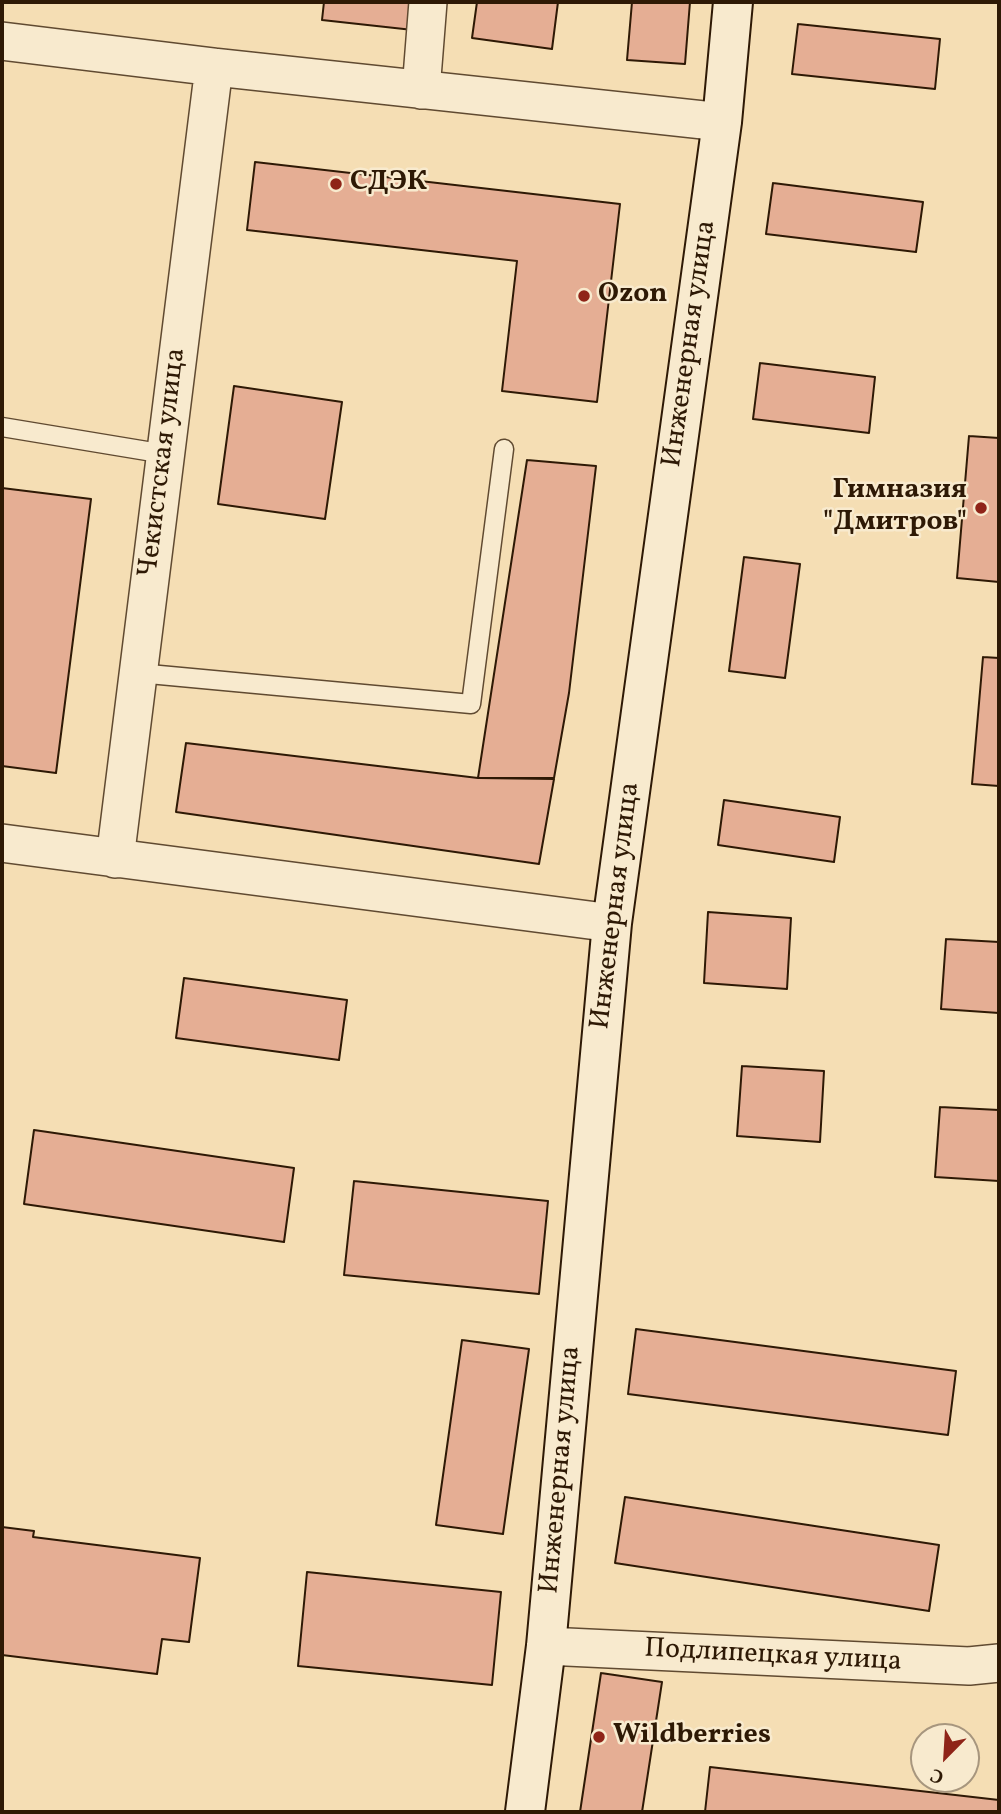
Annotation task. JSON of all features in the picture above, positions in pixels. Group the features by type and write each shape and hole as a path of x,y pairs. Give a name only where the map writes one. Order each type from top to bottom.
{"street":[{"path":"421,90 429,2"},
{"name":"Инженерная улица","path":"524,1812 546,1646 612,923 722,122 733,2"},
{"path":"2,41 214,67 722,122"},
{"name":"Чекистская улица","path":"115,859 214,67"},
{"path":"2,843 612,923"},
{"name":"Подлипецкая улица","path":"546,1646 969,1666 999,1663"}],"lane":[{"path":"2,427 165,454"},
{"path":"138,673 471,704 504,449"}],"building":[{"path":"324,2 417,2 413,30 322,20"},
{"path":"477,2 558,2 552,49 472,38"},
{"path":"632,2 690,2 685,64 627,60"},
{"path":"798,24 940,39 935,89 792,74"},
{"path":"255,162 620,204 597,402 502,391 517,261 247,230"},
{"path":"773,183 923,202 916,252 766,234"},
{"path":"760,363 875,377 869,433 753,419"},
{"path":"234,386 342,402 325,519 218,504"},
{"name":"Гимназия \"Дмитров\"","path":"969,436 999,438 999,582 957,578"},
{"path":"527,460 596,466 569,693 554,778 478,778"},
{"path":"2,488 91,499 56,773 2,766"},
{"path":"744,557 800,564 785,678 729,671"},
{"path":"983,657 999,658 999,786 972,784"},
{"path":"186,743 478,778 554,779 539,864 176,812"},
{"path":"724,800 840,817 834,862 718,845"},
{"path":"708,912 791,918 787,989 704,983"},
{"path":"946,939 999,942 999,1013 941,1009"},
{"path":"184,978 347,1000 339,1060 176,1038"},
{"path":"742,1066 824,1071 820,1142 737,1136"},
{"path":"940,1107 999,1110 999,1181 935,1177"},
{"path":"34,1130 294,1168 284,1242 24,1204"},
{"path":"354,1181 548,1201 539,1294 344,1275"},
{"path":"636,1329 956,1371 948,1435 628,1394"},
{"path":"462,1340 529,1349 503,1534 436,1525"},
{"path":"625,1497 939,1545 929,1611 615,1563"},
{"path":"2,1527 34,1531 33,1537 200,1558 189,1642 162,1639 157,1674 2,1655"},
{"path":"307,1572 501,1592 492,1685 298,1666"},
{"path":"601,1673 662,1682 642,1812 580,1812"},
{"path":"710,1767 910,1790 910,1793 938,1793 999,1800 999,1812 705,1812"}],"place":[{"name":"СДЭК","path":"336,184"},
{"name":"Ozon","path":"584,296"},
{"name":"Гимназия \"Дмитров\"","path":"981,508"},
{"name":"Wildberries","path":"599,1737"}]}
